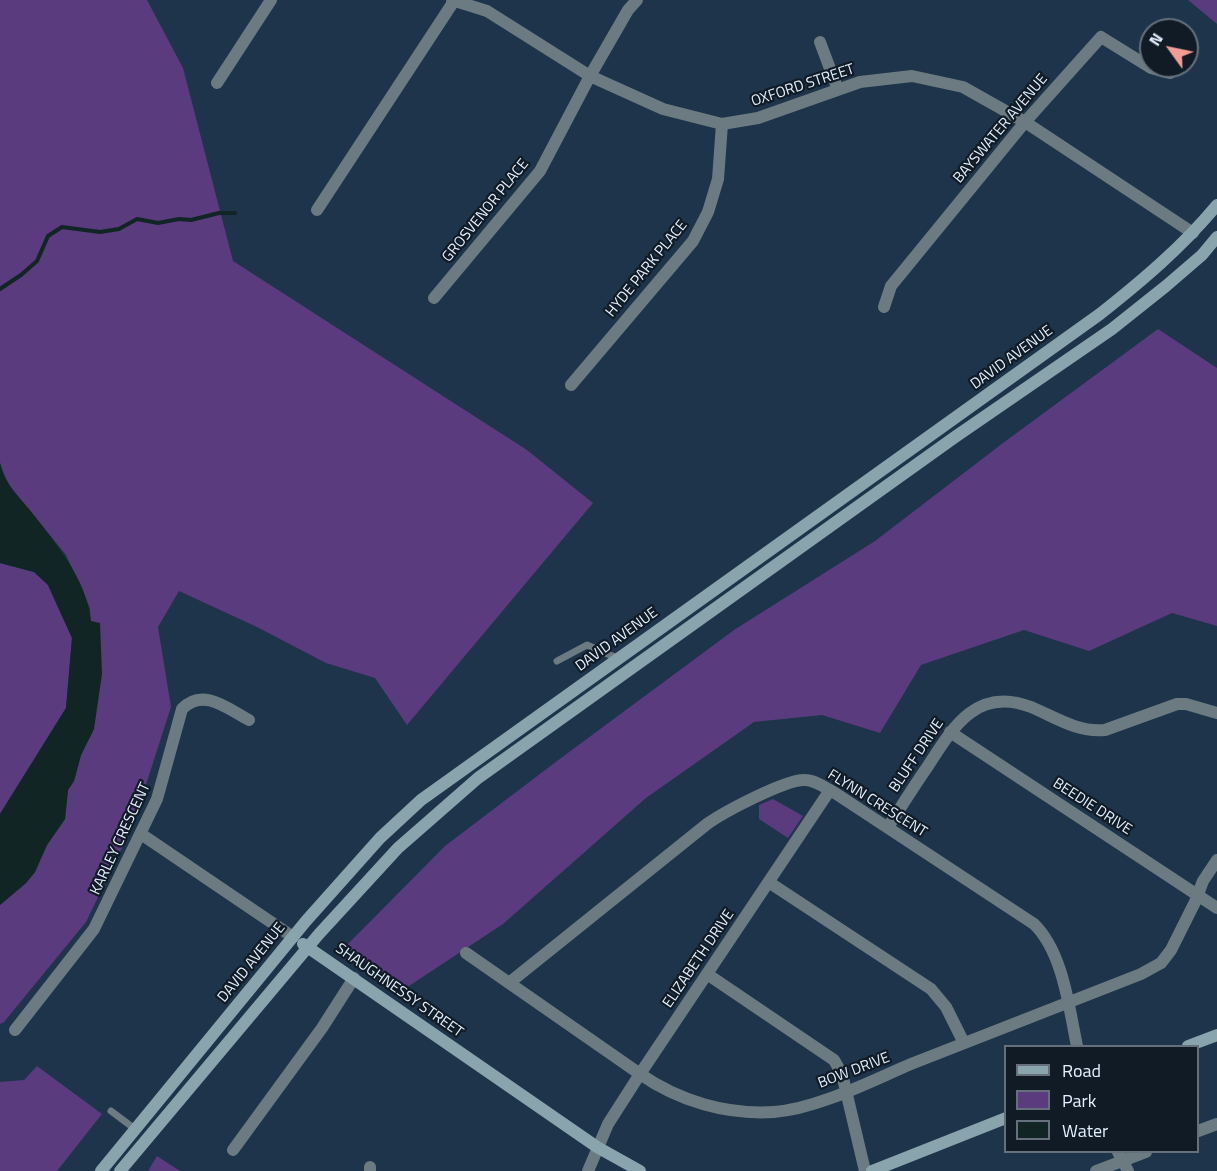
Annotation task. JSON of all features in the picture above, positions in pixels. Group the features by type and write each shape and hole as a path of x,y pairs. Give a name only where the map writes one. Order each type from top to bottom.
{"main road":[{"name":"DAVID AVENUE","path":"101,1171 294,937 380,838 421,800 1100,314 1151,273 1193,233 1217,205"},
{"name":"OXFORD STREET","path":"1193,233 1215,244"},
{"name":"DAVID AVENUE","path":"120,1171 308,947 398,848 478,778 955,436 1112,329 1215,244"},
{"name":"SHAUGHNESSY STREET","path":"294,937 597,1147 640,1171"},
{"path":"1193,1045 1217,1035"},
{"path":"872,1171 1004,1118"}],"street":[{"path":"217,83 271,0"},
{"path":"317,210 453,0"},
{"name":"OXFORD STREET","path":"453,0 487,11 590,76 663,109 722,124 758,118 860,82 912,76 963,87 1025,122 1193,233"},
{"name":"GROSVENOR PLACE","path":"434,298 540,171 590,76 628,10 638,0"},
{"name":"BAYSWATER AVENUE","path":"884,307 891,286 1025,122 1101,37 1139,61"},
{"path":"820,42 838,90"},
{"name":"HYDE PARK PLACE","path":"571,385 693,241 708,212 718,179 722,124"},
{"name":"KARLEY CRESCENT","path":"15,1030 94,929 163,785 180,714 187,704 196,699 205,698 249,720"},
{"name":"BLUFF DRIVE","path":"888,827 950,732 963,718 977,708 1003,702 1030,707 1074,726 1096,731 1105,730 1177,704 1186,704 1217,713"},
{"name":"BEEDIE DRIVE","path":"950,732 1217,908"},
{"name":"FLYNN CRESCENT","path":"509,982 719,815 798,780 812,781 888,827 1034,924 1045,936 1053,950 1077,1045"},
{"name":"ELIZABETH DRIVE","path":"588,1171 608,1124 830,790"},
{"name":"SHAUGHNESSY STREET","path":"141,834 294,937"},
{"name":"BOW DRIVE","path":"466,953 667,1091 711,1107 754,1113 787,1110 846,1091 1141,974 1161,963 1171,950 1203,881 1217,860"},
{"path":"770,883 931,989 946,1007 964,1043"},
{"path":"707,974 829,1055 840,1067 865,1171"},
{"path":"233,1150 322,1029 354,978"},
{"path":"1199,1130 1217,1124"},
{"path":"1096,1171 1143,1153"}],"lane":[{"path":"557,661 587,645 617,658"},
{"path":"111,1111 135,1129"}],"green space":[{"path":"0,0 147,0 183,68 233,261 527,450 593,503 407,725 375,678 326,663 257,627 179,591 158,627 171,707 133,825 86,922 0,1024 0,905 26,883 35,872 47,845 65,819 68,790 74,781 81,755 94,729 90,608 66,555 5,480 0,463"},
{"path":"1188,0 1217,0 1217,24"},
{"path":"1158,329 1217,368 1217,626 1172,613 1089,651 1024,630 921,665 880,733 822,715 754,722 646,798 503,924 406,988 345,947 445,846 734,630 875,541"},
{"path":"0,563 34,572 48,585 72,638 66,708 0,814"},
{"path":"773,799 803,816 788,838 759,819 759,805"},
{"path":"37,1066 102,1114 57,1171 0,1171 0,1082 24,1080"},
{"path":"157,1156 180,1171 148,1171"}],"water":[{"path":"0,463 12,488 68,561 83,590 91,621 100,623 102,674 94,729 81,755 74,781 68,790 65,819 47,845 35,872 26,883 0,905 0,814 66,708 72,638 48,585 34,572 0,563"}],"waterway":[{"path":"0,289 37,261 48,236 62,227 100,232 119,229 137,219 158,223 179,219 191,220 219,213 235,213"}]}
